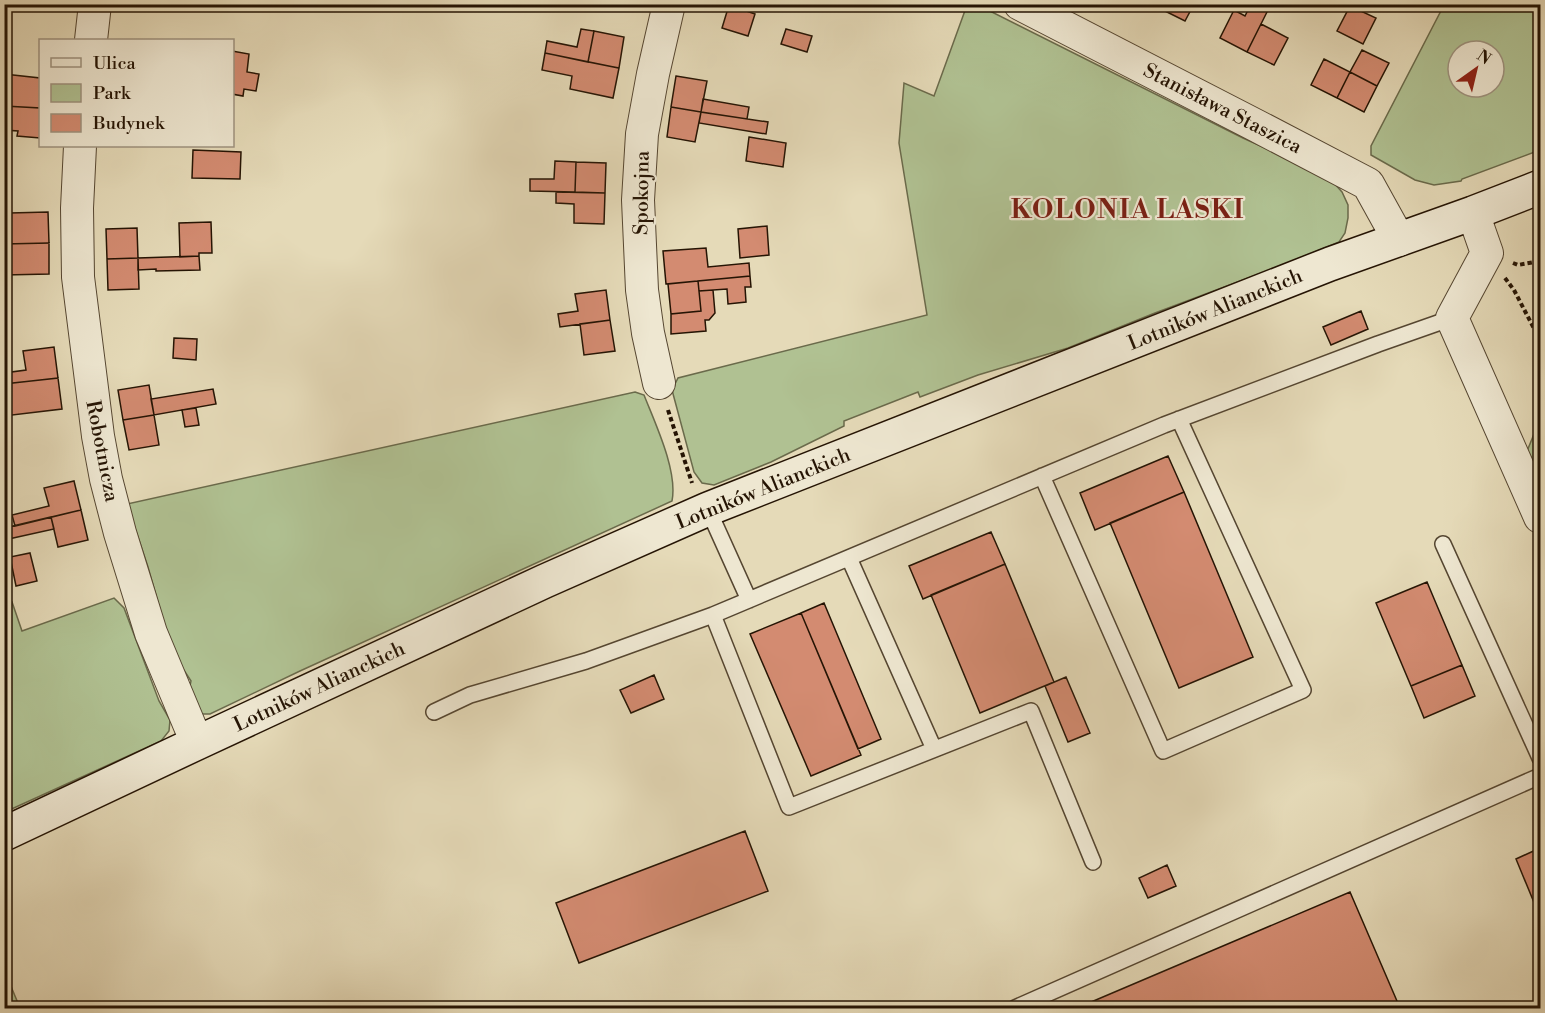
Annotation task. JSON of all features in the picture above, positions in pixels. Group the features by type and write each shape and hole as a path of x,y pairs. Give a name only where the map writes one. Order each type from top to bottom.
{"main road":[{"name":"Lotników Alianckich","path":"4,834 545,581 708,509 1330,264 1540,187"}],"street":[{"path":"91,39 95,4"},
{"name":"Spokojna","path":"659,383 648,333 642,290 638,200 642,134 669,4"},
{"name":"Stanisława Staszica","path":"1020,4 1368,184 1399,240"},
{"name":"Robotnicza","path":"80,147 77,207 78,277 98,436 106,479 151,633 197,743"},
{"path":"1473,213 1487,253 1452,318 1540,517"}],"lane":[{"path":"434,712 470,695 586,661 713,615 1179,419 1368,347 1452,318"},
{"path":"1042,476 1163,751 1302,690 1179,419"},
{"path":"708,509 749,600"},
{"path":"1443,544 1540,758"},
{"path":"849,558 934,749"},
{"path":"713,615 789,807 1031,711 1093,862"},
{"path":"1015,1008 1540,776"}],"path":[{"path":"1487,253 1514,290 1540,340"},
{"path":"659,383 691,481 708,509"}],"green space":[{"path":"967,5 978,5 1333,182 1342,192 1348,205 1345,233 1339,242 1288,263 1068,348 978,375 920,397 918,392 844,421 844,426 771,462 714,485 702,483 694,472 672,390 678,378 927,315 899,143 904,83 934,96"},
{"path":"1444,5 1540,5 1540,150 1461,181 1434,185 1415,180 1371,155 1371,146"},
{"path":"635,392 644,395 664,447 672,476 672,501 210,714 201,714 188,695 191,681 172,652 127,504"},
{"path":"1540,431 1540,507 1521,466 1534,434"},
{"path":"114,598 124,608 159,701 170,720 169,731 161,741 5,812 5,604 12,602 22,631"},
{"path":"5,972 20,1008 5,1008"}],"building":[{"path":"1158,4 1194,4 1185,21 1157,7"},
{"path":"1251,4 1270,6 1247,52 1220,38 1234,10 1245,16"},
{"path":"729,5 755,14 748,36 722,28"},
{"path":"1350,6 1376,18 1363,44 1337,31"},
{"path":"1261,24 1288,38 1274,65 1247,52"},
{"path":"581,29 594,31 588,62 545,53 547,41 577,47"},
{"path":"786,29 812,36 807,52 781,44"},
{"path":"594,31 624,37 619,68 588,62"},
{"path":"1362,50 1389,63 1377,86 1350,72"},
{"path":"234,51 249,54 247,72 259,74 256,91 244,89 243,96 234,94"},
{"path":"545,53 619,68 613,98 570,89 572,76 542,70"},
{"path":"1324,59 1350,72 1337,98 1311,85"},
{"path":"1350,72 1377,86 1364,112 1337,98"},
{"path":"4,74 39,78 39,108 4,106"},
{"path":"676,76 707,81 701,112 671,107"},
{"path":"703,99 749,107 747,119 701,112"},
{"path":"4,106 39,108 39,138 17,136 18,131 4,130"},
{"path":"671,107 701,112 695,142 667,137"},
{"path":"701,112 768,122 766,134 699,123"},
{"path":"749,137 786,143 783,167 746,161"},
{"path":"193,150 241,152 240,179 192,178"},
{"path":"555,161 576,162 575,192 530,191 530,179 554,179"},
{"path":"576,162 606,163 605,193 575,192"},
{"path":"556,192 605,193 604,224 574,223 574,204 556,203"},
{"path":"48,212 49,243 4,244 4,217 11,217 10,213"},
{"path":"211,222 212,253 180,257 179,223"},
{"path":"767,226 769,255 740,258 738,229"},
{"path":"137,228 138,258 107,259 106,229"},
{"path":"49,243 49,274 4,275 4,244"},
{"path":"706,248 708,267 749,263 750,276 666,284 663,251"},
{"path":"199,256 200,270 138,270 138,258"},
{"path":"138,258 139,289 108,290 107,259"},
{"path":"750,276 751,287 745,287 746,302 728,304 727,289 699,291 698,281"},
{"path":"698,281 701,311 671,314 668,284"},
{"path":"606,290 610,320 560,327 558,314 578,311 575,294"},
{"path":"713,290 715,313 709,320 705,320 706,331 671,334 671,314 701,311 699,291"},
{"path":"1361,311 1368,329 1331,345 1323,327"},
{"path":"610,320 615,351 584,355 580,324"},
{"path":"174,338 197,339 196,360 173,358"},
{"path":"54,347 58,378 4,384 4,373 26,370 23,351"},
{"path":"58,378 62,409 4,416 4,384"},
{"path":"149,385 154,415 123,420 118,390"},
{"path":"213,389 216,404 154,415 151,399"},
{"path":"196,408 199,425 185,427 182,410"},
{"path":"154,415 159,445 129,450 123,420"},
{"path":"1168,456 1184,492 1095,530 1080,493"},
{"path":"74,481 81,510 15,526 12,515 49,506 44,488"},
{"path":"1184,492 1253,657 1179,688 1110,523"},
{"path":"81,510 88,540 58,547 51,517"},
{"path":"51,517 54,529 4,540 4,528"},
{"path":"991,532 1005,564 923,599 909,566"},
{"path":"30,553 37,581 16,586 10,557"},
{"path":"1005,564 1054,682 980,713 931,595"},
{"path":"1427,582 1462,665 1411,686 1376,603"},
{"path":"824,603 881,739 858,749 801,613"},
{"path":"801,613 861,755 811,776 750,634"},
{"path":"1462,665 1475,696 1424,718 1411,686"},
{"path":"654,675 664,699 631,713 620,690"},
{"path":"1066,677 1090,733 1068,742 1045,686"},
{"path":"745,831 768,891 579,963 556,903"},
{"path":"1540,848 1540,917 1516,859"},
{"path":"1167,865 1176,886 1148,898 1139,878"},
{"path":"1350,892 1400,1008 1077,1008"}],"district":[{"name":"KOLONIA LASKI","path":"1128,209"}]}
